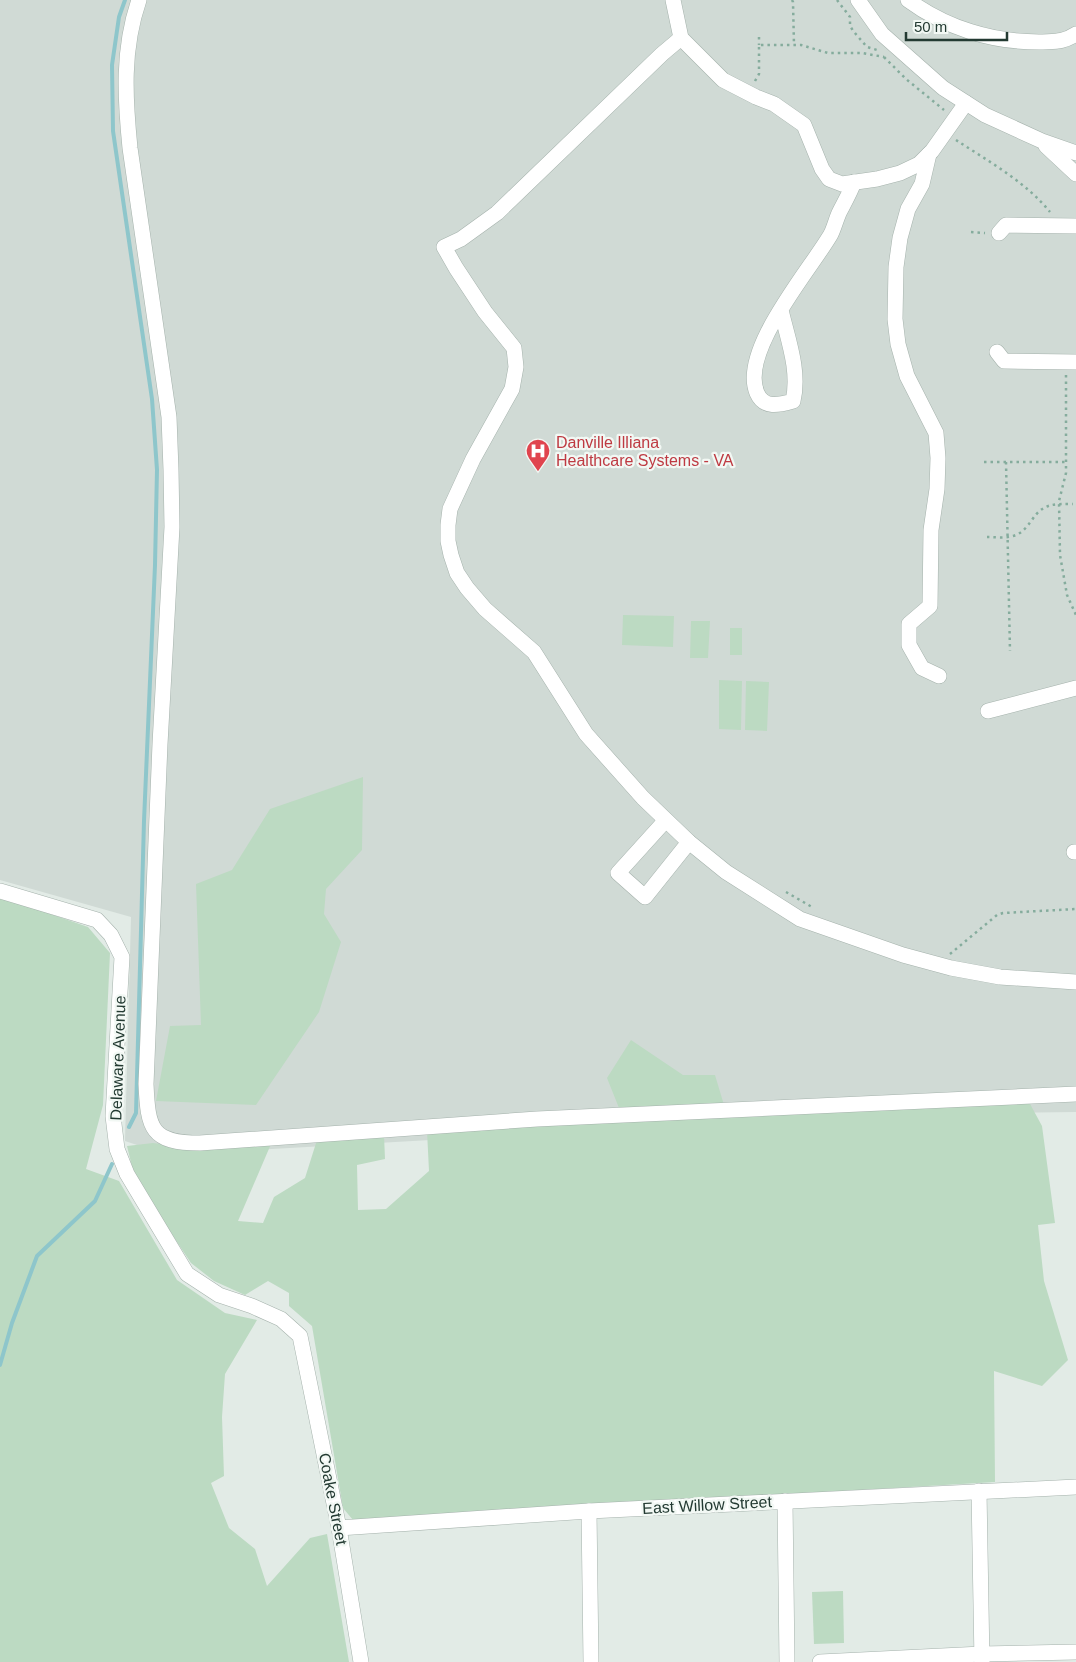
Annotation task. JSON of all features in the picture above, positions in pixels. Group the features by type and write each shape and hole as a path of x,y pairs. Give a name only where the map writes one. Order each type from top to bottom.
{"street":[{"path":"139,0 132,22 126,60 126,106 130,148 169,418 172,527 160,744 146,1084 148,1114 155,1129 166,1140 179,1143 200,1143 537,1119 1076,1094"},
{"path":"673,0 681,38 723,80 774,104 804,125 822,169 830,180 842,184 877,180 900,173 919,164 929,154 966,102"},
{"path":"858,0 882,34 943,88 985,115 1042,141 1076,153"},
{"path":"908,0 923,11 947,23 984,36 1026,42 1064,41 1076,34"},
{"path":"681,38 662,54 497,213 461,239 444,247 485,312 514,348 516,367 512,389 473,459 450,509 448,541 457,573 485,609 534,652 586,734 665,821 726,872 800,919 903,955 951,968 1000,976 1076,982"},
{"path":"1042,141 1076,174"},
{"path":"929,154 922,184 908,209 900,238 896,267 895,319 898,344 908,376 936,433 938,466 937,489 931,530 930,606 909,624 909,645 922,668 939,676"},
{"path":"780,310 794,369 796,388 793,401 777,406 768,404 759,397 754,386 760,346 780,310 831,234 854,182"},
{"path":"999,233 1006,226 1076,226"},
{"path":"997,352 1004,361 1074,367"},
{"path":"988,711 1076,688"},
{"path":"665,821 618,873 645,897 689,842"},
{"name":"Delaware Avenue","path":"0,891 96,920 111,935 122,957 113,1116 117,1149 127,1174 187,1274 220,1295 282,1319 300,1336"},
{"name":"Coake Street","path":"300,1336 339,1528 361,1662"},
{"name":"East Willow Street","path":"339,1528 589,1511 1076,1487"},
{"path":"979,1491 982,1658"},
{"path":"785,1501 787,1662"},
{"path":"589,1511 592,1662"},
{"path":"820,1662 982,1658 1076,1652"}],"path":[{"path":"792,0 794,2 794,45"},
{"path":"837,0 850,17 850,26 868,47 877,50 906,79 944,109 939,118"},
{"path":"749,93 759,74 759,37"},
{"path":"759,45 801,45 828,53 862,53 884,57"},
{"path":"950,136 1022,186 1053,215"},
{"path":"1074,367 1066,372 1066,473 1059,504 1060,555 1067,595 1076,615"},
{"path":"984,462 1066,462"},
{"path":"1006,462 1010,652"},
{"path":"987,537 1017,535 1022,532 1036,513 1043,507 1073,504"},
{"path":"782,890 813,908"},
{"path":"947,955 1003,913 1076,909"}],"shaded area":[{"name":"Danville Illiana Healthcare Systems - VA","path":"0,0 1076,0 1076,1112 868,1115 167,1155 125,1141 131,917 0,880"}],"green space":[{"path":"623,615 674,616 673,647 622,645"},
{"path":"691,621 710,621 708,658 690,658"},
{"path":"730,628 742,628 742,655 730,655"},
{"path":"719,680 742,681 741,730 719,729"},
{"path":"746,681 769,682 767,731 745,730"},
{"path":"363,777 362,850 326,889 324,914 341,942 319,1012 256,1105 156,1101 170,1026 201,1025 196,884 232,870 270,809"},
{"path":"0,899 16,902 88,927 110,953 103,1105 86,1169 119,1181 177,1280 225,1313 257,1320 225,1374 222,1417 224,1476 211,1483 229,1528 255,1549 267,1586 310,1538 327,1534 349,1662 0,1662"},
{"path":"631,1040 683,1075 715,1075 727,1115 1029,1102 1042,1126 1055,1223 1038,1225 1044,1281 1068,1360 1042,1386 994,1371 995,1482 353,1520 343,1508 312,1326 289,1306 289,1293 268,1281 245,1295 214,1281 191,1263 135,1179 127,1146 153,1143 183,1147 271,1144 238,1221 263,1223 274,1197 305,1178 317,1140 384,1135 385,1159 357,1165 358,1210 386,1209 429,1171 427,1131 623,1118 607,1078"},
{"path":"843,1591 844,1643 814,1644 812,1592"}],"waterway":[{"path":"125,0 119,17 112,65 113,131 152,399 157,470 155,565 144,821 136,1113 129,1127"},
{"path":"0,1365 12,1323 37,1256 95,1201 112,1164"}],"place":[{"name":"Danville Illiana Healthcare Systems - VA","path":"538,472"}]}
